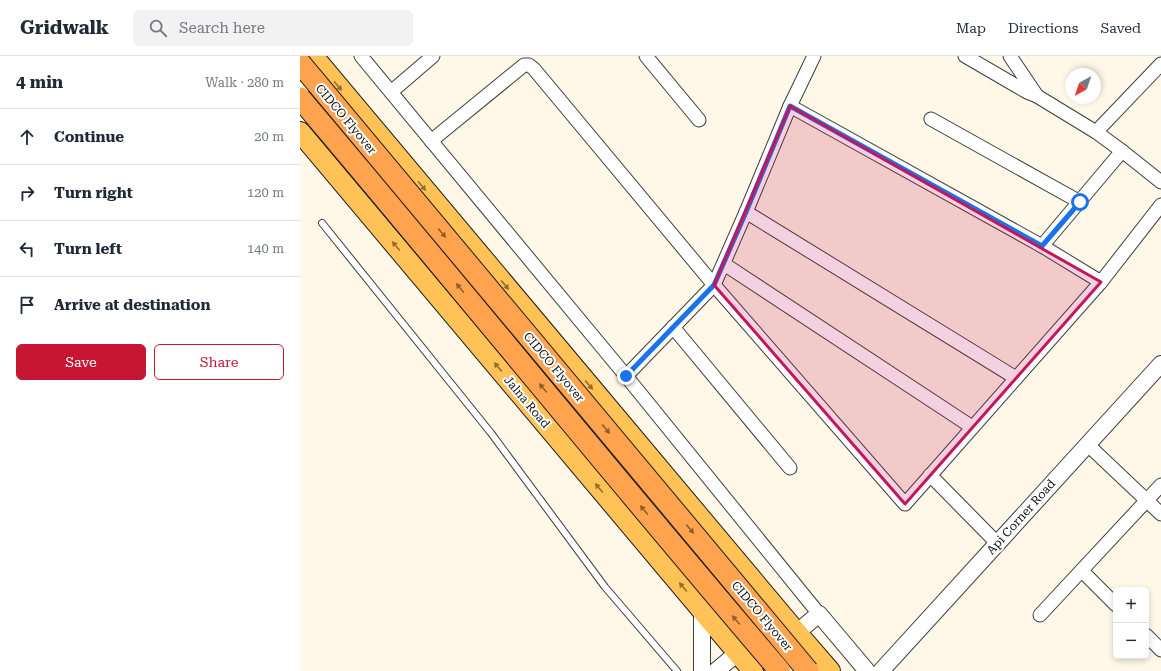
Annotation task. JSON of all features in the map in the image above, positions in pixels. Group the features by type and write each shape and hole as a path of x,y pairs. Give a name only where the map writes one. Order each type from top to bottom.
{"highway":[{"name":"CIDCO Flyover","path":"300,63 808,671"},
{"name":"CIDCO Flyover","path":"300,98 780,671"}],"main road":[{"path":"313,56 830,671"},
{"name":"Jalna Road","path":"300,132 752,671"}],"street":[{"path":"361,56 626,376 867,671"},
{"path":"391,92 433,56"},
{"path":"646,56 699,120"},
{"path":"626,376 714,285 790,106 814,56"},
{"path":"965,56 1026,92 1037,96 1096,132 1161,182"},
{"path":"1010,56 1037,96"},
{"path":"431,140 524,65 529,65 534,69 714,285 905,504 1100,282 1161,205"},
{"path":"1096,132 1159,70"},
{"path":"790,106 1042,246 1100,282"},
{"path":"931,119 1080,202"},
{"path":"1042,246 1122,151"},
{"path":"746,212 1016,378"},
{"path":"724,264 972,427"},
{"path":"673,328 790,468"},
{"name":"Api Corner Road","path":"881,671 1161,364"},
{"path":"1087,444 1161,514"},
{"path":"930,475 997,543"},
{"path":"1040,615 1161,485"},
{"path":"1082,571 1113,602"},
{"path":"702,610 702,671"},
{"path":"752,671 819,614"},
{"path":"716,671 783,616"},
{"path":"1149,638 1161,650"}],"lane":[{"path":"322,223 491,433 605,587 677,671"}],"highlighted area":[{"path":"790,106 1101,282 905,504 714,285"}],"route":[{"path":"626,376 714,285 790,106 1042,246 1080,202"}]}
